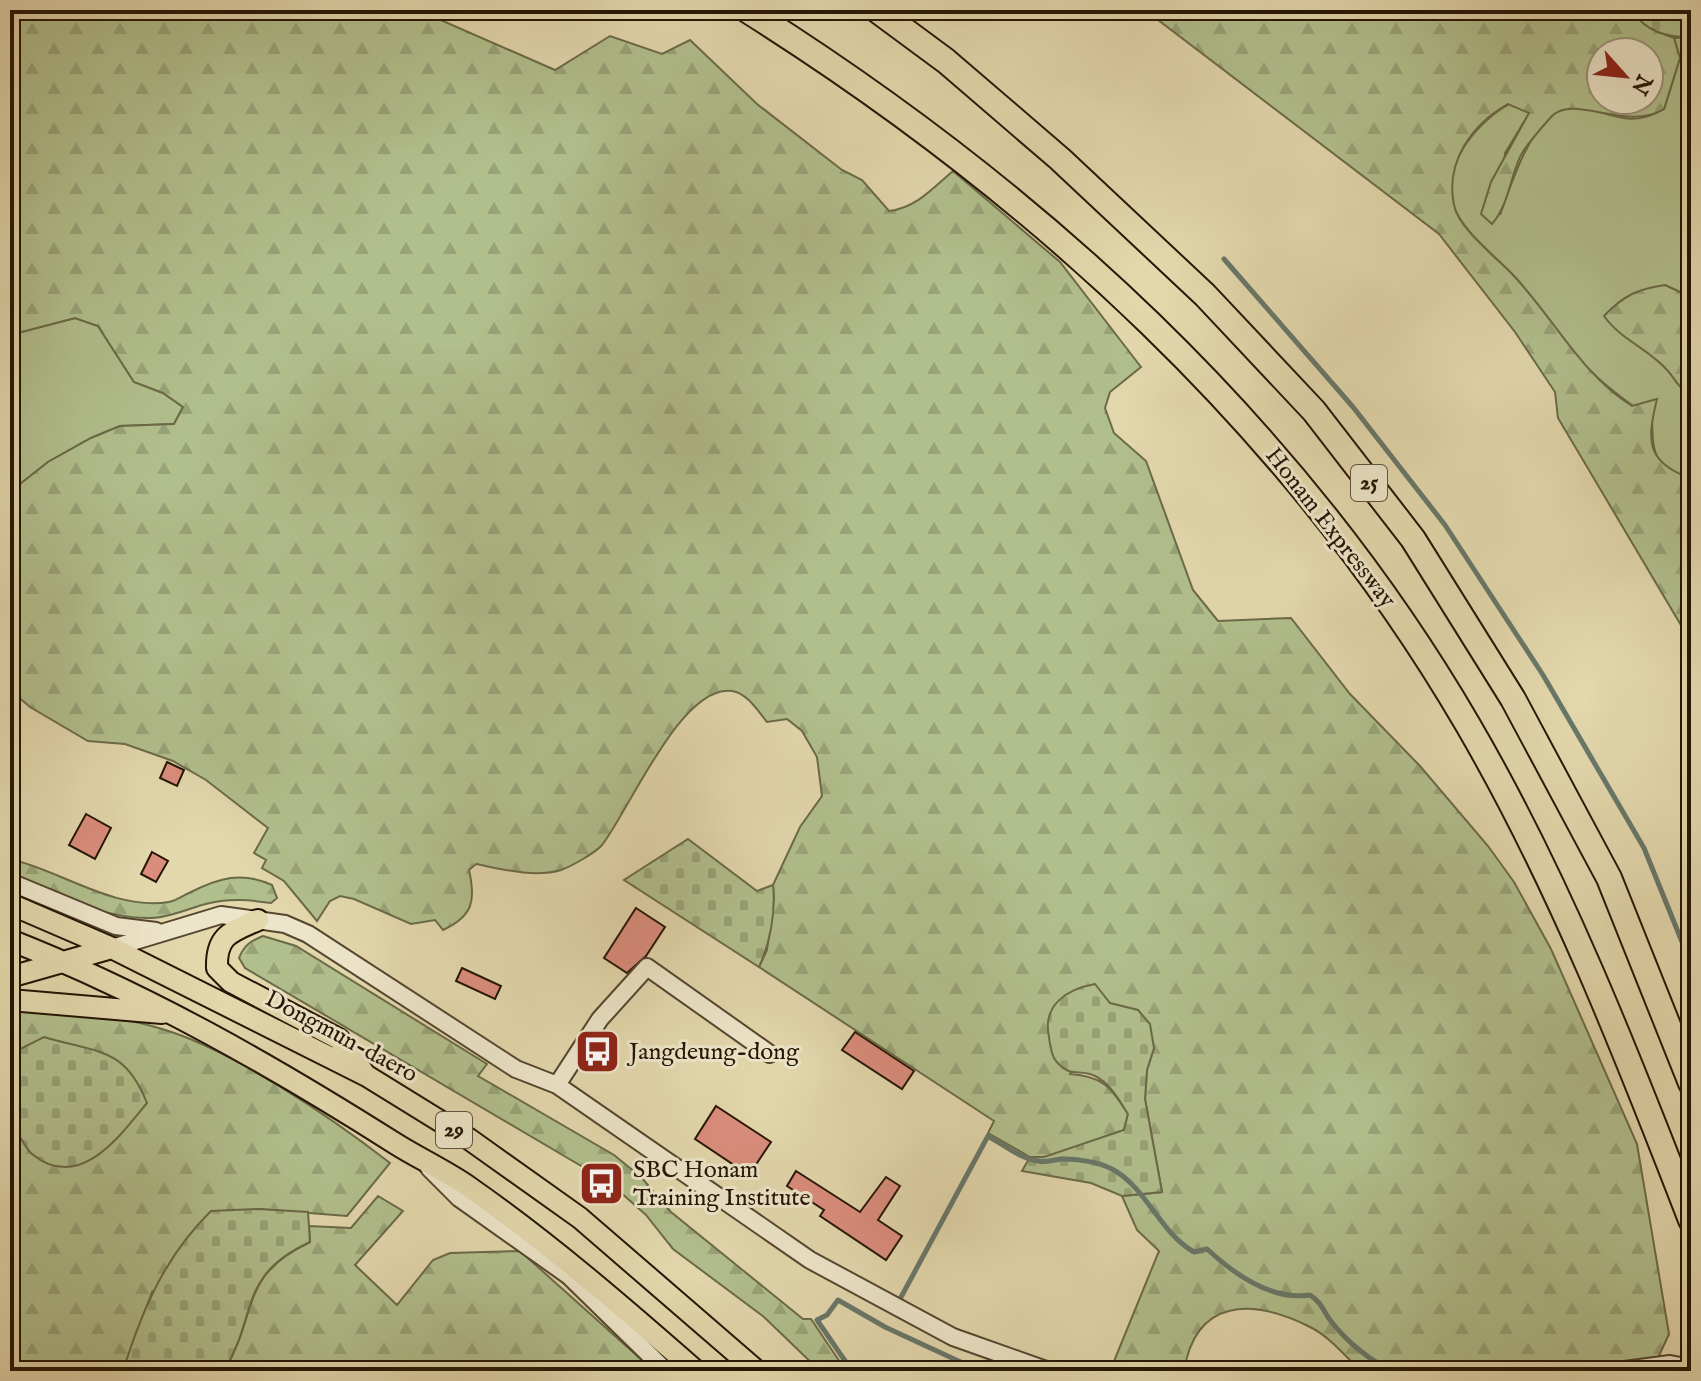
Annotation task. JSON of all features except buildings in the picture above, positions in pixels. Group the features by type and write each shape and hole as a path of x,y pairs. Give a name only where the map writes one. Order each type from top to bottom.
{"highway":[{"name":"Honam Expressway","path":"747,10 911,122 1032,216 1170,340 1285,466 1372,576 1468,725 1565,912 1691,1220"},
{"name":"25","path":"877,10 946,61 1060,159 1205,295 1314,411 1413,539 1513,699 1609,878 1691,1083"}],"main road":[{"name":"Dongmun-daero","path":"10,904 112,948 367,1076 469,1139 580,1218 757,1371"},
{"path":"258,920 226,935 216,953 217,968 231,982 339,1039 367,1076"},
{"name":"29","path":"10,940 68,963 170,1013 320,1095 468,1186 602,1288 696,1371"},
{"path":"10,977 112,948"},
{"path":"10,1000 170,1013"}],"street":[{"path":"10,882 116,926 166,932"},
{"path":"112,948 221,915 285,924 308,934 516,1069 557,1085 810,1260 953,1337 1049,1371"},
{"path":"557,1085 600,1019 647,967 770,1054"},
{"path":"423,1161 459,1198 569,1276 666,1371"},
{"path":"1617,1371 1670,1364 1691,1368"}],"green space":[{"path":"10,10 418,10 555,70 610,36 662,54 690,40 757,104 842,170 862,180 889,211 916,202 953,171 1060,262 1141,367 1110,392 1105,408 1114,433 1146,461 1193,590 1218,621 1291,618 1350,694 1420,766 1488,846 1514,882 1551,949 1637,1144 1669,1334 1657,1360 1581,1371 1361,1371 1331,1341 1310,1327 1268,1311 1248,1309 1214,1317 1201,1329 1190,1347 1184,1371 1110,1371 1159,1251 1137,1230 1122,1196 1162,1192 1145,1099 1147,1070 1154,1048 1138,1010 1110,1004 1070,1074 1091,1077 1111,1090 1128,1114 1124,1130 1044,1158 1030,1157 988,1133 994,1121 759,967 767,950 773,885 800,827 822,796 817,757 802,731 787,719 767,722 752,703 737,692 713,694 694,707 658,753 599,848 571,866 551,872 518,872 476,864 469,870 472,890 470,906 461,919 443,930 435,920 411,924 340,896 330,901 317,921 284,881 262,868 266,860 254,853 268,828 206,780 173,761 125,744 88,741 30,707 10,690 10,507 15,488 48,462 91,438 120,426 174,424 183,407 163,393 134,382 98,326 75,318 10,335"},
{"path":"1145,10 1632,10 1651,29 1674,38 1680,58 1665,106 1665,36 1585,36 1585,110 1562,110 1552,116 1531,140 1517,163 1502,208 1492,224 1481,214 1491,182 1529,113 1508,104 1483,122 1464,146 1452,189 1454,205 1463,223 1528,292 1597,378 1632,406 1657,399 1651,428 1653,449 1666,465 1691,479 1691,642 1558,418 1555,392 1515,332 1439,234"},
{"path":"1632,10 1691,10 1691,37 1657,32 1643,23"},
{"path":"1691,37 1691,479 1663,464 1653,443 1652,419 1607,386 1568,348 1520,283 1466,228 1455,210 1451,195 1451,180 1462,149 1484,123 1509,104 1530,112 1505,153 1500,215 1525,152 1544,123 1555,113 1579,107 1585,108 1585,116 1636,119 1665,116 1665,106 1680,58 1674,38"},
{"path":"1665,285 1691,297 1691,393 1681,387 1660,363 1618,332 1604,316 1631,294"},
{"path":"75,318 98,326 134,382 163,393 183,407 174,424 120,426 48,462 15,488 10,507 10,335"},
{"path":"688,839 757,891 773,885 771,927 759,967 624,880"},
{"path":"10,859 128,901 169,902 211,883 241,877 272,885 277,898 271,903 218,901 165,916 131,917 78,903 10,873"},
{"path":"263,936 296,946 487,1064 478,1076 614,1155 641,1177 671,1212 803,1319 811,1319 846,1371 820,1371 764,1317 673,1249 646,1215 610,1183 245,968 239,958 241,954 248,944"},
{"path":"1095,984 1110,1003 1138,1010 1150,1024 1154,1048 1147,1070 1145,1099 1162,1192 1122,1196 1091,1183 1022,1171 1030,1157 1044,1157 1124,1130 1128,1114 1110,1087 1095,1076 1066,1070 1054,1059 1050,1047 1048,1026 1053,1007 1075,990"},
{"path":"10,1007 125,1020 189,1039 219,1052 280,1087 390,1163 347,1216 258,1209 152,1292 123,1371 10,1371 10,1150 14,1127"},
{"path":"44,1037 95,1050 119,1062 129,1071 147,1103 111,1144 82,1164 66,1167 49,1164 29,1151 14,1128 10,1150 10,1054"},
{"path":"378,1196 403,1211 355,1265 397,1305 433,1260 450,1253 520,1251 654,1371 224,1371 260,1282 271,1268 310,1242 309,1226 351,1228"},
{"path":"258,1209 308,1212 310,1242 287,1255 260,1282 224,1371 123,1371 157,1285 195,1228 211,1211"}],"waterway":[{"path":"1224,259 1353,407 1445,525 1543,675 1644,848 1691,964"},
{"path":"900,1299 988,1136 1032,1160 1082,1160 1112,1169 1135,1187 1171,1233 1194,1252 1207,1249 1229,1268 1268,1290 1296,1296 1310,1295 1351,1342 1392,1371"},
{"path":"852,1371 817,1320 827,1315 838,1300 885,1327 980,1371"}],"place":[{"name":"Jangdeung-dong","path":"598,1052"},
{"name":"SBC Honam Training Institute","path":"602,1184"}]}
